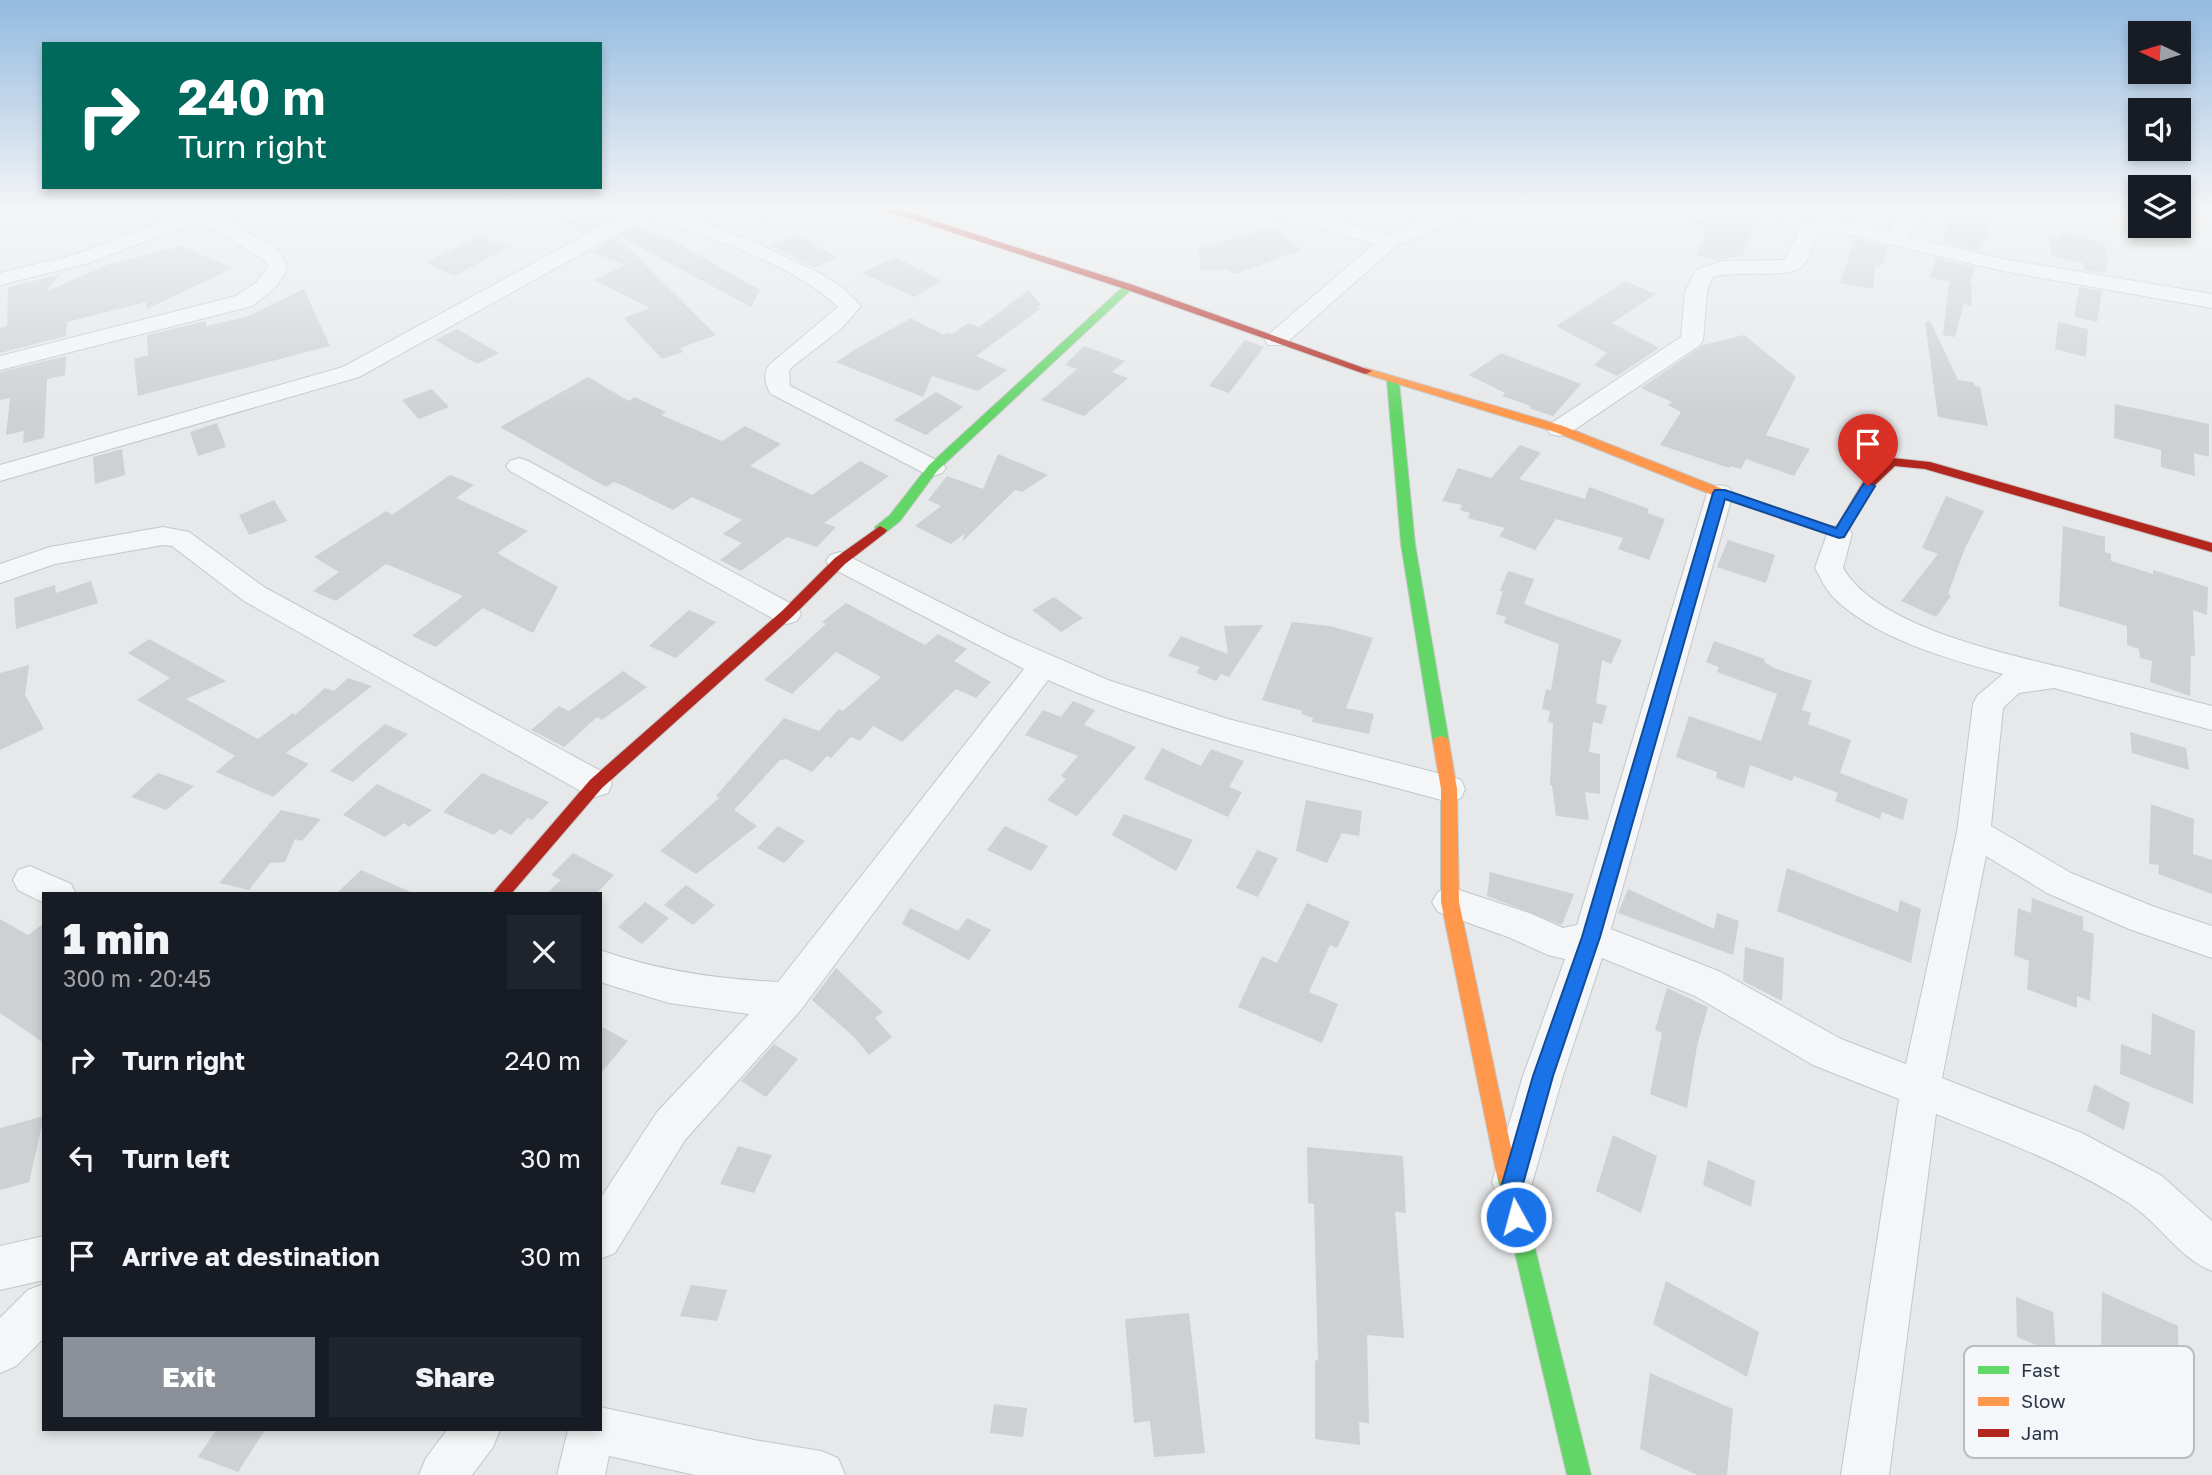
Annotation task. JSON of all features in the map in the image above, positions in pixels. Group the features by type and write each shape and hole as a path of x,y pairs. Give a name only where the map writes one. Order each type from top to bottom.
{"street":[{"path":"0,363 244,301 259,293 273,278"},
{"path":"0,473 352,372 524,278"},
{"path":"815,278 850,306 841,320 788,356 776,370 779,388 933,468"},
{"path":"1100,278 1393,381 1559,429 1720,493 1839,534"},
{"path":"1276,340 1348,278"},
{"path":"1559,429 1692,340 1696,292 1702,278"},
{"path":"2078,278 2212,301"},
{"path":"503,892 596,784 787,614 840,561 895,518 933,468 1129,287"},
{"path":"1393,381 1408,544 1450,789 1450,902 1510,1191 1580,1475"},
{"path":"2212,548 1926,465 1893,462 1878,472 1858,499 1839,534 1829,568 1840,587 1865,609 1948,649 2212,718"},
{"path":"519,466 787,614"},
{"path":"1510,1191 1543,1076 1591,937 1720,493"},
{"path":"0,574 50,556 163,536 179,538 254,594 596,784"},
{"path":"840,561 1044,665 1098,688 1226,733 1336,757 1450,789"},
{"path":"1948,649 1988,704"},
{"path":"602,1235 671,1126 787,999 1044,665"},
{"path":"1865,1475 1920,1088 1974,832 1988,704 2010,683 2053,677"},
{"path":"1974,832 2059,883 2142,918 2212,942"},
{"path":"1450,902 1519,925 1561,943 1591,937 1708,984 1827,1052 2068,1147 2147,1191 2212,1250"},
{"path":"602,967 631,978 719,996 787,999"},
{"path":"0,1268 42,1258"},
{"path":"0,1350 42,1308"},
{"path":"443,1475 475,1431"},
{"path":"581,1475 593,1431"},
{"path":"598,1431 754,1464 821,1475"}],"building":[{"path":"57,278 47,291 77,278 212,278 147,309 146,302 67,322 66,336 0,353 0,328 7,326 8,287"},
{"path":"659,278 716,335 680,348 683,352 662,359 624,318 650,308 594,280"},
{"path":"697,278 739,278 760,290 751,307"},
{"path":"872,278 936,278 942,281 914,297"},
{"path":"1842,278 1874,278 1873,289 1840,283"},
{"path":"1933,278 1972,278 1971,306 1964,304 1955,337 1943,335 1949,282"},
{"path":"1626,281 1656,294 1612,323 1659,348 1617,376 1594,365 1607,353 1556,326"},
{"path":"2079,287 2102,291 2097,322 2074,317"},
{"path":"304,289 330,346 138,396 134,359 148,355 147,335 206,321 206,326 246,317"},
{"path":"1029,290 1041,305 1037,307 1041,308 976,356 1007,370 978,391 932,376 923,397 836,362 911,318 944,335 952,334 968,323 979,327"},
{"path":"1930,321 1958,380 1973,382 1980,387 1988,426 1938,417 1925,322"},
{"path":"2058,322 2088,329 2086,357 2055,349"},
{"path":"457,329 499,353 477,364 435,340"},
{"path":"1744,335 1796,377 1766,435 1810,449 1794,476 1746,459 1741,469 1729,468 1660,445 1681,412 1668,405 1672,402 1641,388 1703,345"},
{"path":"1245,340 1264,347 1229,393 1209,386"},
{"path":"1084,346 1125,361 1112,372 1128,378 1084,416 1041,400 1077,369 1065,365"},
{"path":"1501,353 1581,384 1553,416 1529,408 1531,406 1502,396 1505,393 1469,375"},
{"path":"66,356 65,375 47,379 44,438 23,443 24,431 6,435 10,398 0,400 0,372"},
{"path":"588,377 629,401 635,397 666,412 661,415 722,441 745,426 781,444 750,466 812,495 860,461 889,476 824,523 836,527 817,547 787,537 741,571 720,560 742,543 723,534 742,520 692,497 673,510 614,482 606,487 500,427"},
{"path":"432,389 449,407 419,419 402,400"},
{"path":"936,392 963,407 926,435 894,420"},
{"path":"2115,404 2209,424 2209,457 2194,453 2195,476 2161,467 2161,450 2114,438"},
{"path":"217,423 226,447 198,456 190,432"},
{"path":"1520,445 1541,453 1519,479 1585,499 1589,487 1649,509 1647,513 1665,519 1649,560 1618,549 1623,538 1556,519 1535,550 1499,536 1505,528 1468,518 1470,513 1460,510 1462,505 1442,501 1458,468 1491,478"},
{"path":"122,449 125,475 95,484 93,457"},
{"path":"998,454 1048,475 1022,492 1015,490 962,542 965,533 951,544 915,526 941,506 928,500 947,476 983,489"},
{"path":"450,475 474,485 456,498 528,531 497,553 558,587 533,633 483,608 436,647 412,636 463,596 386,564 336,601 313,591 339,572 314,557 386,511 392,515"},
{"path":"1946,496 1984,511 1965,548 1948,594 1951,596 1936,617 1901,601 1938,554 1922,548"},
{"path":"274,500 287,521 249,535 239,515"},
{"path":"2063,526 2105,537 2105,552 2111,554 2111,561 2153,574 2153,570 2208,587 2207,615 2193,610 2195,656 2191,655 2190,696 2150,682 2152,661 2140,658 2139,649 2127,645 2127,626 2059,606"},
{"path":"1728,540 1775,555 1766,583 1717,567"},
{"path":"1508,571 1534,579 1524,604 1622,640 1611,664 1602,660 1596,703 1607,706 1602,724 1593,722 1589,752 1600,754 1600,794 1585,792 1589,820 1556,816 1550,785 1553,723 1548,722 1550,711 1542,709 1546,689 1551,690 1559,644 1504,623 1506,617 1496,614 1503,591 1500,591"},
{"path":"91,581 98,603 16,629 14,598 55,585 56,593"},
{"path":"1054,597 1083,618 1061,632 1032,610"},
{"path":"846,603 925,645 938,634 967,649 954,661 991,682 976,698 956,689 902,742 873,726 860,741 851,737 831,758 827,756 812,772 786,759 780,760 734,810 757,826 696,874 660,851 719,798 716,796 784,718 819,731 839,709 843,711 881,677 836,652 792,694 764,680 826,624 822,622"},
{"path":"689,610 716,622 676,658 649,646"},
{"path":"1292,622 1330,626 1373,638 1346,708 1374,714 1369,734 1312,722 1313,718 1301,714 1303,711 1262,700"},
{"path":"1263,625 1229,677 1221,674 1216,681 1196,673 1200,667 1168,656 1181,636 1228,654 1224,626"},
{"path":"149,639 226,681 186,699 258,739 293,713 295,715 325,688 334,691 348,678 372,686 286,753 309,764 273,797 216,772 235,756 137,700 170,678 128,653"},
{"path":"1714,641 1765,659 1764,662 1774,668 1812,681 1802,710 1811,713 1808,724 1851,740 1840,773 1908,799 1903,820 1882,812 1880,819 1835,801 1838,793 1794,776 1792,781 1750,765 1744,788 1716,778 1717,772 1676,757 1689,716 1761,741 1777,694 1717,672 1719,667 1706,662"},
{"path":"29,665 25,695 44,729 0,750 0,673"},
{"path":"623,671 647,687 602,720 597,717 564,747 531,730 559,706 569,711"},
{"path":"1073,701 1095,710 1084,725 1136,747 1077,816 1047,800 1066,779 1061,776 1078,756 1025,735 1043,710 1061,717"},
{"path":"385,724 408,734 353,782 330,771"},
{"path":"2130,732 2186,748 2189,770 2132,753"},
{"path":"1162,748 1201,766 1211,749 1244,761 1229,787 1242,792 1228,817 1144,779"},
{"path":"158,773 194,786 166,810 131,797"},
{"path":"482,773 549,802 532,820 528,818 511,835 500,829 494,835 443,812"},
{"path":"377,784 432,810 409,827 404,823 385,837 343,815"},
{"path":"1306,800 1362,811 1359,836 1342,833 1327,863 1296,851"},
{"path":"2151,804 2194,819 2193,854 2212,860 2212,894 2158,874 2159,865 2149,864"},
{"path":"281,810 321,819 302,841 295,839 285,862 270,863 249,890 219,883"},
{"path":"1124,814 1193,840 1176,871 1112,835"},
{"path":"778,826 805,841 784,863 757,848"},
{"path":"1005,826 1048,846 1031,871 987,850"},
{"path":"1257,850 1278,858 1258,897 1236,888"},
{"path":"573,853 614,875 598,892 548,892 561,880 551,875"},
{"path":"1787,868 1898,912 1900,900 1921,909 1911,963 1777,911"},
{"path":"361,870 410,892 338,892"},
{"path":"1490,872 1574,894 1562,925 1487,896"},
{"path":"686,885 715,905 693,925 664,905"},
{"path":"1628,889 1714,929 1717,913 1739,921 1733,955 1618,913"},
{"path":"2032,898 2083,917 2083,930 2094,934 2090,1001 2077,996 2077,1008 2027,989 2029,961 2014,955 2018,908 2031,913"},
{"path":"645,902 669,918 642,944 618,927"},
{"path":"1307,903 1350,922 1337,948 1330,945 1309,992 1338,1004 1322,1043 1238,1007 1262,956 1277,963"},
{"path":"910,908 958,931 967,918 991,930 969,960 902,924"},
{"path":"0,919 28,935 42,924 42,1042 0,1013"},
{"path":"1745,947 1784,958 1782,1001 1743,981"},
{"path":"836,968 883,1012 875,1018 892,1037 869,1055 854,1037 812,1000"},
{"path":"1667,988 1708,1007 1697,1046 1687,1108 1650,1094 1662,1033 1655,1030"},
{"path":"2152,1013 2195,1031 2193,1104 2120,1074 2121,1044 2151,1055"},
{"path":"602,1027 628,1041 602,1072"},
{"path":"774,1044 798,1059 766,1097 741,1081"},
{"path":"2094,1084 2130,1103 2124,1130 2087,1111"},
{"path":"42,1117 29,1182 0,1190 0,1128"},
{"path":"1613,1135 1657,1156 1641,1213 1596,1191"},
{"path":"738,1146 772,1155 754,1193 720,1184"},
{"path":"1307,1147 1403,1156 1406,1213 1395,1212 1404,1338 1367,1335 1369,1423 1359,1422 1360,1445 1315,1439 1315,1360 1318,1361 1314,1204 1308,1203"},
{"path":"1708,1160 1755,1181 1751,1207 1703,1185"},
{"path":"1666,1281 1759,1332 1747,1377 1653,1324"},
{"path":"691,1285 727,1290 717,1321 680,1316"},
{"path":"2102,1292 2178,1326 2178,1346 2101,1346"},
{"path":"2016,1297 2053,1312 2055,1346 2039,1346 2017,1337"},
{"path":"1189,1313 1205,1453 1154,1457 1150,1421 1134,1423 1125,1319"},
{"path":"1650,1373 1733,1409 1727,1475 1697,1475 1640,1449"},
{"path":"994,1404 1027,1408 1023,1437 990,1433"},
{"path":"215,1431 264,1431 238,1472 198,1457"}],"traffic: fast":[{"path":"880,530 895,518 933,468 1129,287"},
{"path":"1393,381 1408,544 1441,742"},
{"path":"1507,1176 1579,1475"}],"traffic: slow":[{"path":"1366,371 1559,429 1720,493 1839,534 1869,483"},
{"path":"1441,742 1449,789 1450,902 1507,1176"}],"traffic: jam":[{"path":"1100,278 1366,371"},
{"path":"1869,483 1892,462 1926,465 2212,548"},
{"path":"503,892 596,784 787,614 840,561 880,530"}],"route":[{"path":"1516,1217 1510,1191 1543,1076 1591,937 1720,493 1839,534 1868,486"}]}
